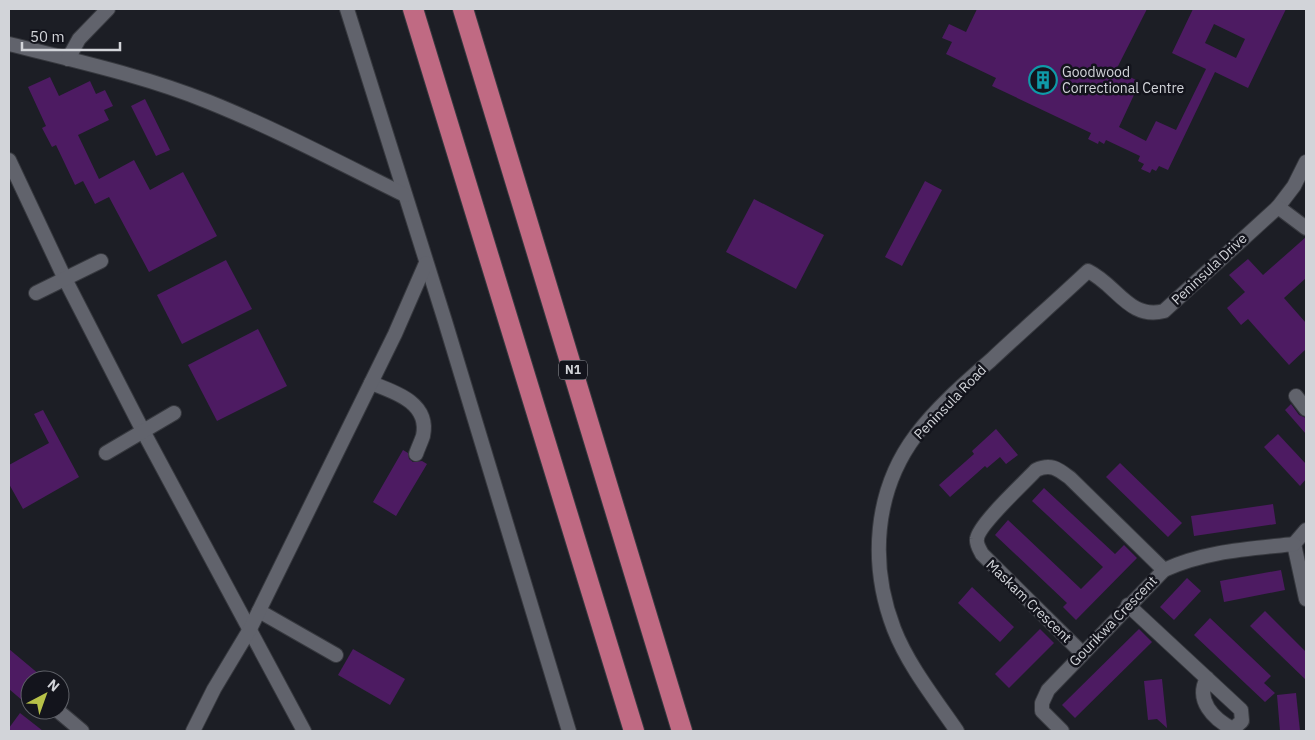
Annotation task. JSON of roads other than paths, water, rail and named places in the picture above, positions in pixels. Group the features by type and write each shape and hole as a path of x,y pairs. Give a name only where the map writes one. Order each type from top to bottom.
{"highway":[{"path":"413,9 634,731"},
{"name":"N1","path":"463,9 682,731"}],"street":[{"path":"68,58 80,40 108,9"},
{"path":"347,9 569,731"},
{"path":"9,44 110,69 208,102 262,125 405,195"},
{"path":"9,160 65,279 143,431 304,731"},
{"name":"Peninsula Drive","path":"1088,271 1101,277 1134,309 1153,314 1164,311 1278,207 1294,186 1306,162"},
{"path":"1278,207 1306,228"},
{"path":"36,293 101,261"},
{"path":"193,731 214,690 250,630 371,383 426,263"},
{"name":"Peninsula Road","path":"957,731 914,666 895,631 888,613 879,571 878,539 884,505 901,460 928,420 959,388 1088,271"},
{"path":"371,383 409,399 419,410 423,435 416,454"},
{"path":"1296,396 1306,408"},
{"path":"106,453 174,413"},
{"name":"Maskam Crescent","path":"1082,653 982,554 976,539 982,527 1036,470 1045,466 1056,467 1070,478 1164,570"},
{"path":"1306,530 1294,544 1306,599"},
{"name":"Gourikwa Crescent","path":"1062,731 1042,711 1042,703 1048,690 1128,605 1164,570 1187,559 1294,544"},
{"path":"1128,605 1207,678"},
{"path":"258,611 336,655"},
{"path":"69,720 82,731"}],"place":[{"name":"Goodwood Correctional Centre","path":"1043,80"}]}
